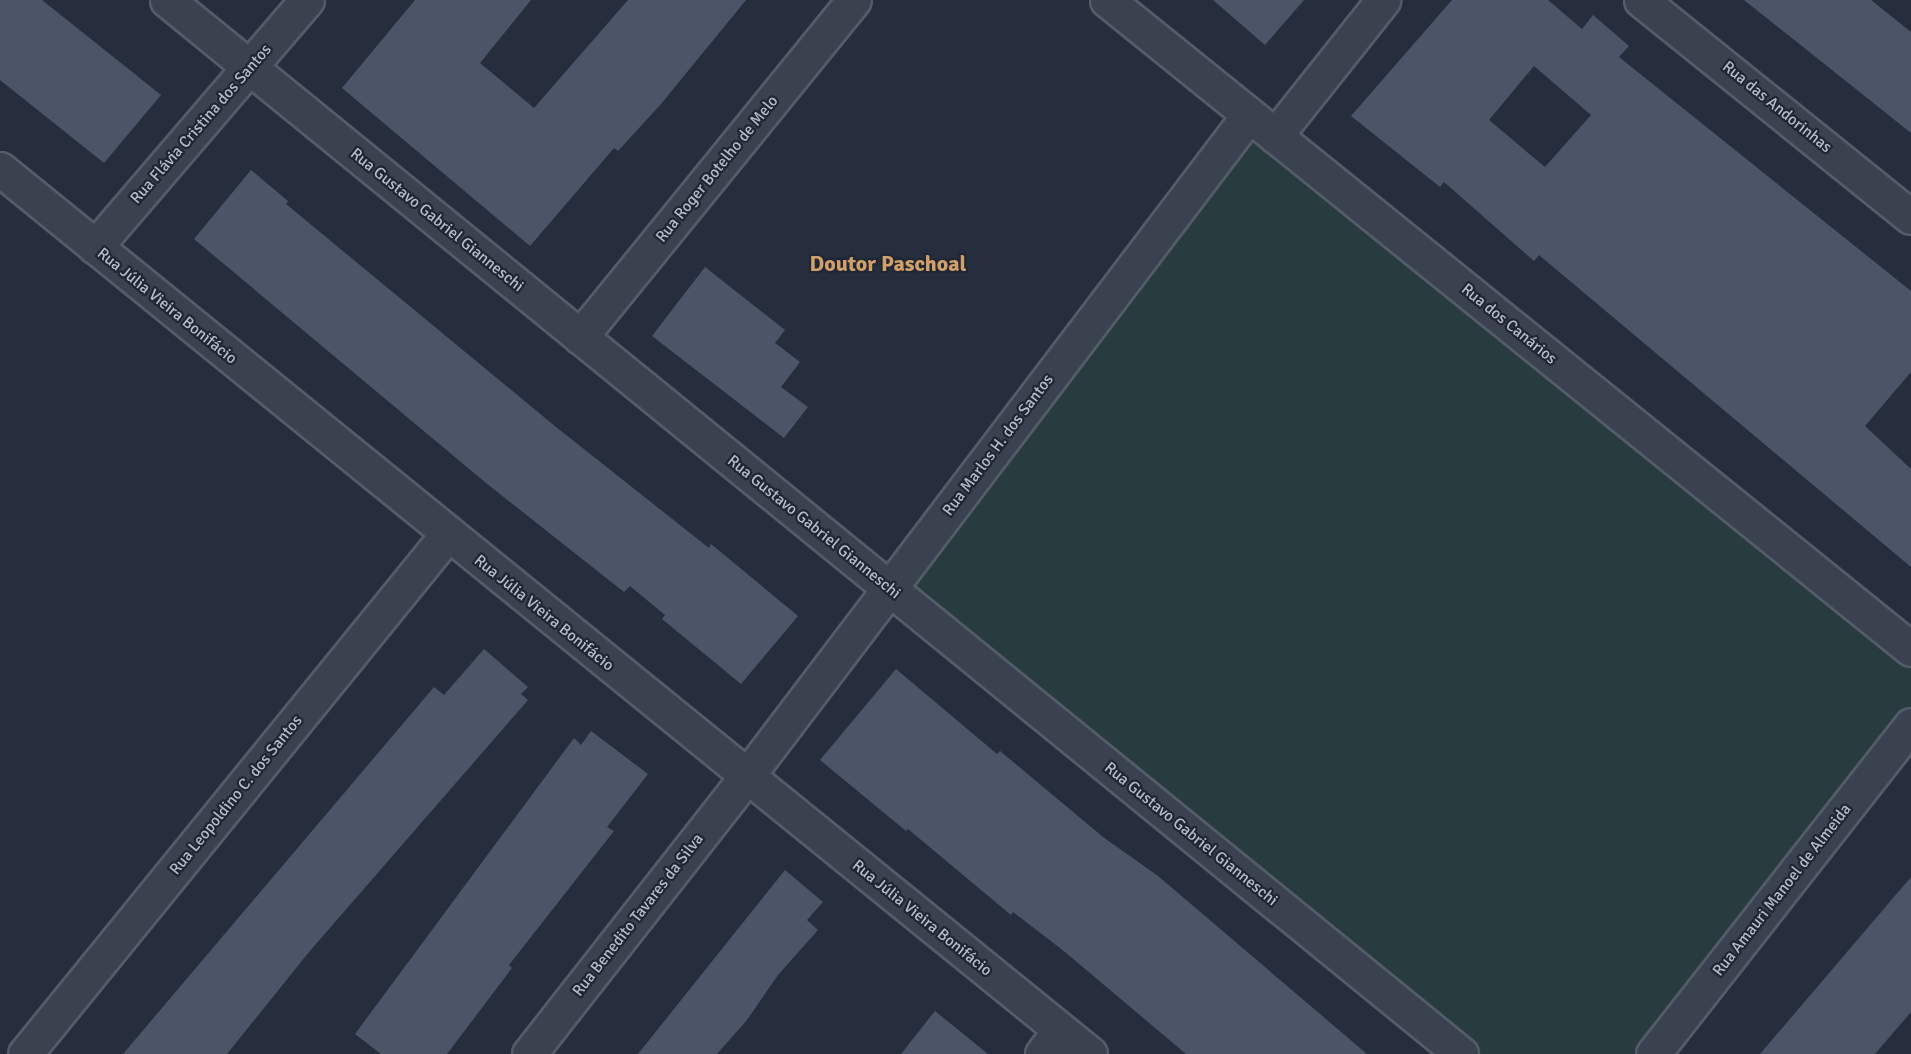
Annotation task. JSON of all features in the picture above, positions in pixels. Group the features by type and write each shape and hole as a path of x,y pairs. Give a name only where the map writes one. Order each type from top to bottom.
{"street":[{"name":"Rua Gustavo Gabriel Gianneschi","path":"167,0 1461,1054"},
{"name":"Rua Flávia Cristina dos Santos","path":"95,247 307,0"},
{"name":"Rua Roger Botelho de Melo","path":"580,337 854,0"},
{"name":"Rua dos Canários","path":"1107,0 1911,649"},
{"path":"1275,136 1383,0"},
{"name":"Rua das Andorinhas","path":"1641,0 1911,217"},
{"name":"Rua Marlos H. dos Santos","path":"747,776 1249,115"},
{"name":"Rua Júlia Vieira Bonifácio","path":"0,169 447,535 747,776 1051,1042 1090,1054"},
{"name":"Rua Leopoldino C. dos Santos","path":"25,1054 447,535"},
{"name":"Rua Amauri Manoel de Almeida","path":"1653,1054 1911,725"},
{"name":"Rua Benedito Tavares da Silva","path":"529,1054 747,776"}],"green space":[{"path":"1249,115 1911,649 1911,725 1653,1054 1461,1054 889,587"}],"building":[{"path":"0,0 42,0 161,95 104,163 0,80"},
{"path":"415,0 531,0 480,63 534,108 628,0 746,0 661,104 618,151 614,148 530,246 342,88"},
{"path":"1213,0 1304,0 1265,45"},
{"path":"1452,0 1548,0 1582,29 1593,15 1629,46 1619,57 1911,291 1911,372 1865,426 1911,469 1911,567 1539,255 1534,261 1444,182 1440,187 1351,116","holes":["1534,66 1591,115 1545,167 1489,120"]},
{"path":"1744,0 1871,0 1911,32 1911,133"},
{"path":"251,170 288,201 286,204 556,427 709,548 711,544 798,616 741,684 662,619 665,615 630,586 624,592 486,483 194,239"},
{"path":"705,267 785,330 775,343 800,362 781,387 808,407 784,438 652,336"},
{"path":"484,649 528,687 521,694 528,700 309,952 227,1054 123,1054 434,687 444,695"},
{"path":"896,669 997,754 1000,751 1103,837 1158,876 1367,1054 1186,1054 1065,952 1013,912 1011,915 908,829 906,831 820,760"},
{"path":"591,731 648,774 607,827 614,831 509,965 512,968 447,1054 381,1054 355,1034 574,738 581,745"},
{"path":"785,870 823,902 807,920 818,930 778,975 747,1020 717,1054 638,1054"},
{"path":"1911,877 1911,1012 1875,1054 1760,1054"},
{"path":"935,1011 988,1054 901,1054"}],"district":[{"name":"Doutor Paschoal","path":"888,264"}]}
